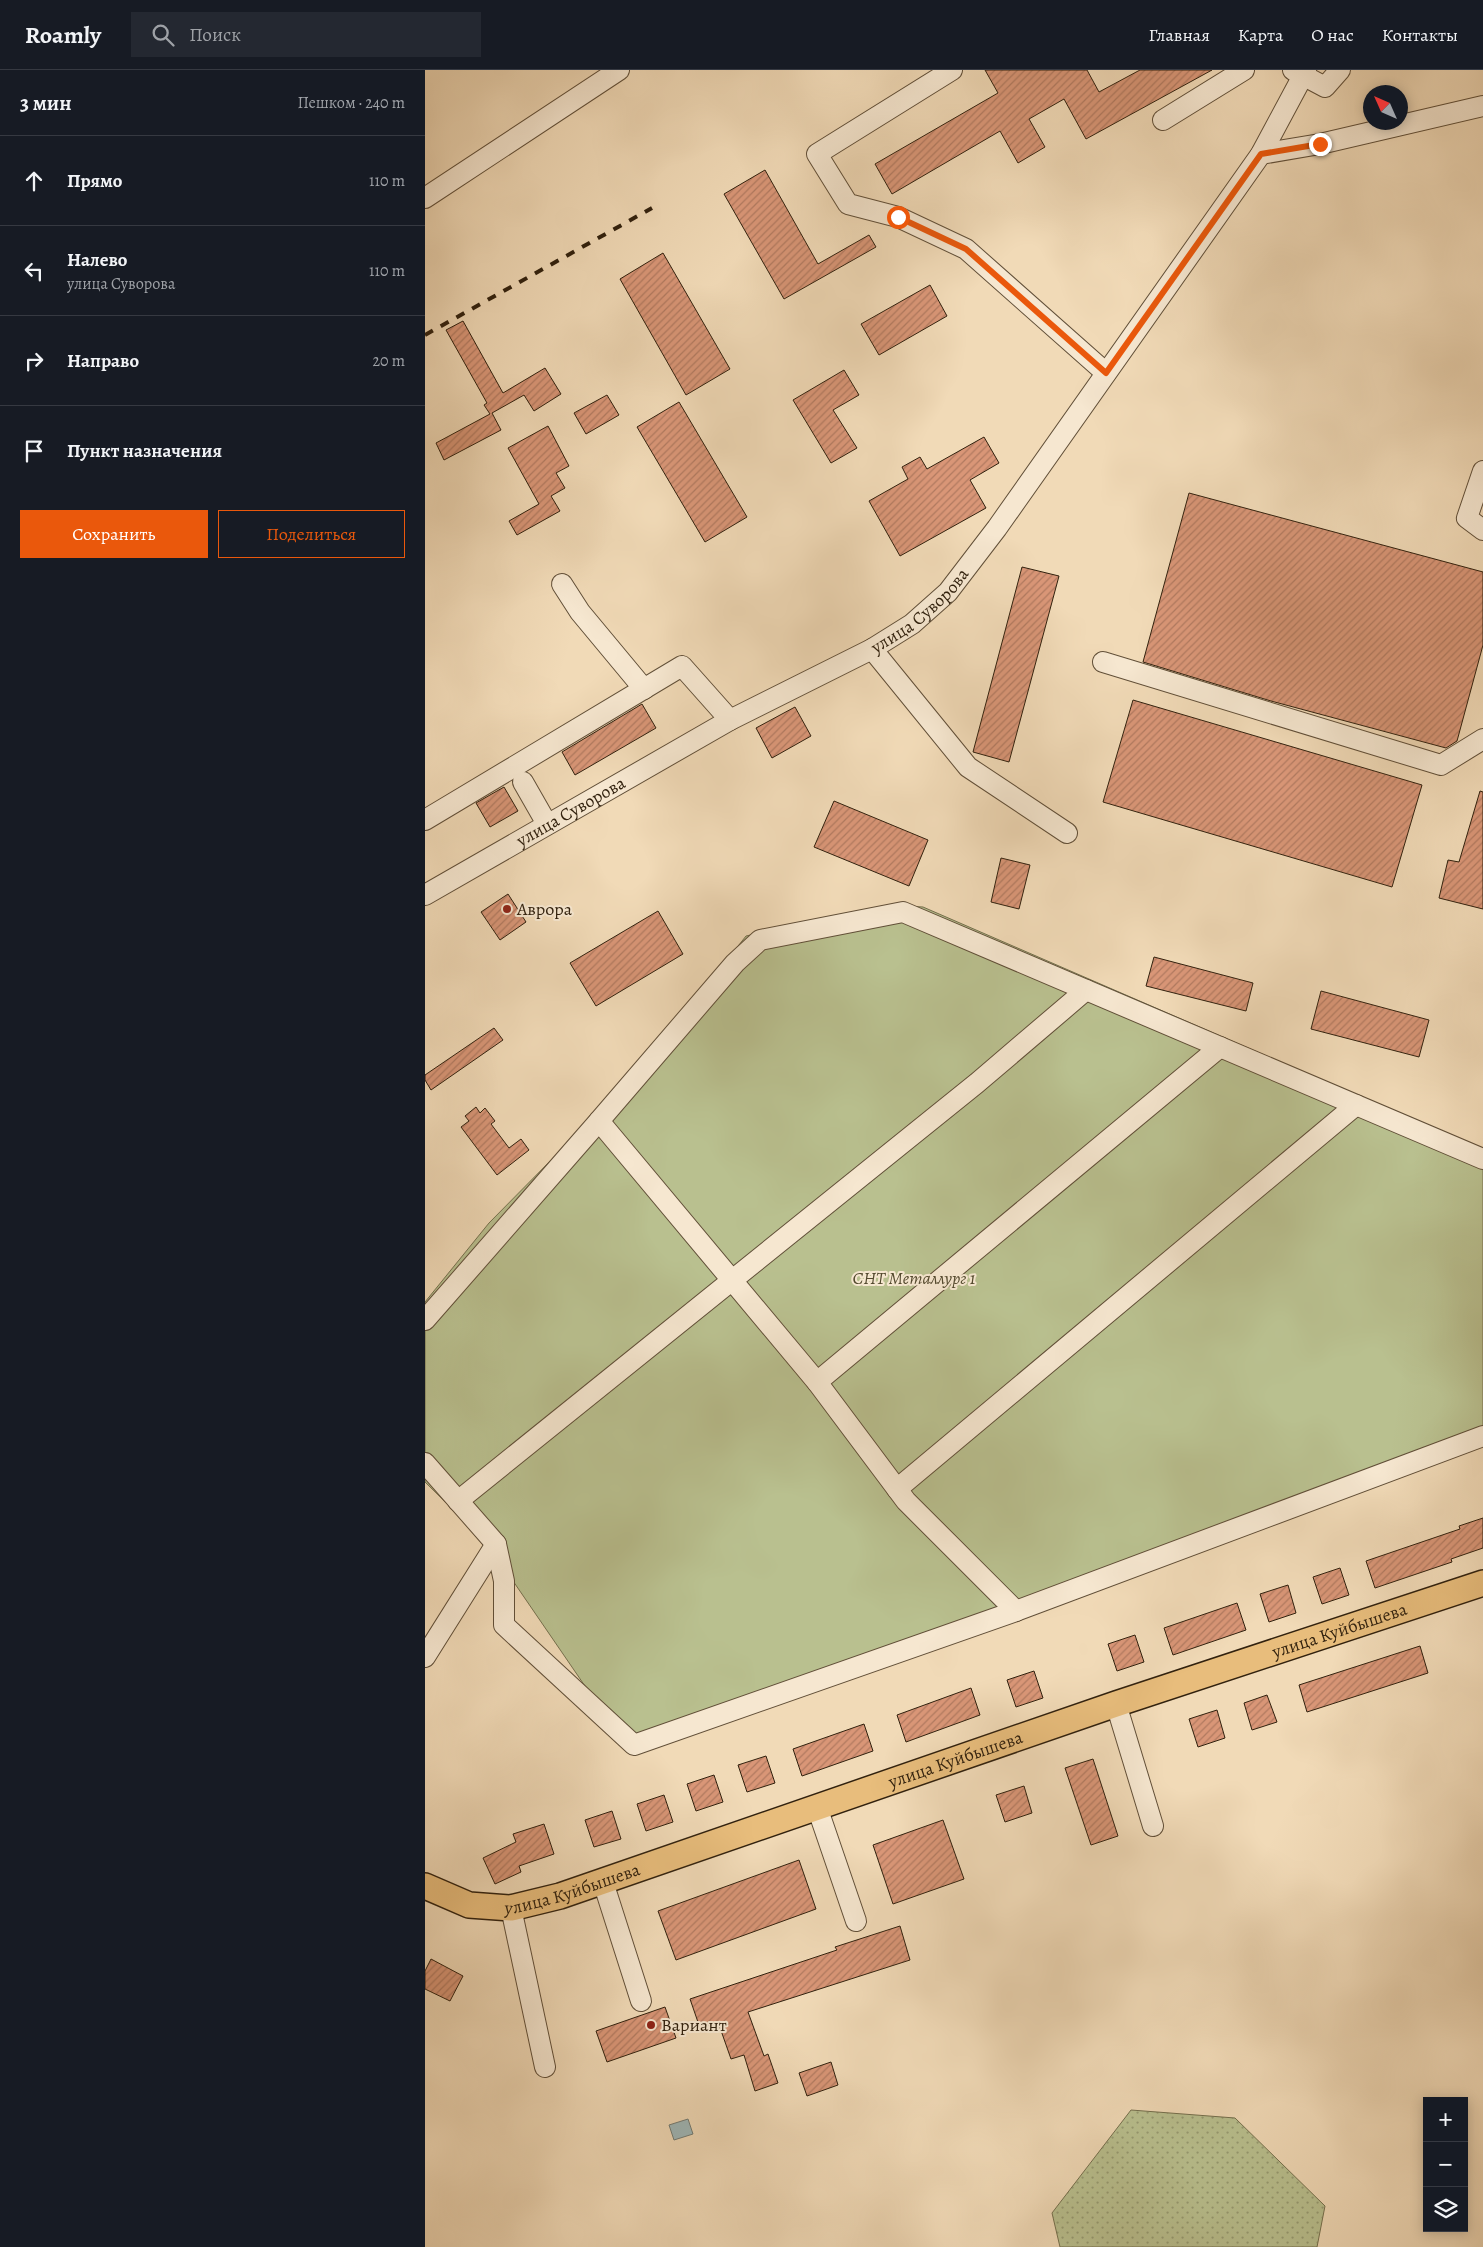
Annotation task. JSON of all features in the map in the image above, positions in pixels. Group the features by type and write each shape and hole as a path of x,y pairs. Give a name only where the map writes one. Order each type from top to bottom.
{"main road":[{"name":"улица Куйбышева","path":"426,1887 469,1905 511,1908 560,1896 1116,1704 1483,1583"}],"street":[{"path":"425,198 619,70"},
{"path":"953,70 817,154 848,204 898,217 966,249 1106,373"},
{"path":"1163,120 1244,70"},
{"path":"1301,72 1325,87 1340,70"},
{"name":"улица Суворова","path":"427,887 547,824 730,720 872,649 911,624 949,592 997,528 1261,154 1301,72"},
{"path":"1261,154 1320,144 1483,106"},
{"path":"1483,471 1467,518 1483,530"},
{"path":"562,584 580,612 644,689"},
{"path":"872,649 969,767 1067,833"},
{"path":"1103,662 1441,765 1483,739"},
{"path":"425,820 682,666 730,720"},
{"path":"523,782 547,824"},
{"path":"425,1320 735,963 760,940 903,912 1483,1159"},
{"path":"458,1501 977,1083 1086,990"},
{"path":"817,1382 1220,1047"},
{"path":"897,1490 1356,1105"},
{"path":"599,1121 817,1382 906,1501 1016,1611"},
{"path":"425,1463 496,1544 504,1581 504,1625 634,1745 1016,1611 1483,1436"},
{"path":"425,1656 496,1544"},
{"path":"1116,1704 1153,1826"},
{"path":"817,1807 856,1921"},
{"path":"603,1882 641,2001"},
{"path":"511,1908 545,2067"}],"green space":[{"name":"СНТ Металлург 1","path":"888,905 923,907 1483,1150 1483,1441 624,1743 487,1543 425,1482 425,1302 489,1223 640,1070 746,936"},
{"path":"1131,2110 1235,2118 1325,2206 1317,2247 1060,2247 1052,2213"}],"water":[{"path":"688,2119 693,2134 674,2140 669,2125"}],"building":[{"path":"985,70 1087,70 1099,92 1140,70 1212,70 1086,139 1064,99 1029,119 1045,147 1018,163 1000,131 892,194 875,164 998,93"},
{"path":"765,170 818,264 869,235 876,247 784,299 724,194"},
{"path":"663,253 730,369 686,395 620,279"},
{"path":"930,285 947,316 879,355 861,324"},
{"path":"463,321 503,393 545,368 561,394 534,411 524,395 492,413 501,430 444,460 436,443 490,414 484,405 487,403 446,330"},
{"path":"844,370 859,395 833,410 857,448 831,463 793,400"},
{"path":"607,395 619,415 586,434 574,413"},
{"path":"679,402 747,517 705,542 637,427"},
{"path":"548,426 569,466 556,473 565,488 551,496 560,511 517,535 509,521 539,504 508,448"},
{"path":"984,437 999,463 970,480 986,508 900,556 869,501 908,479 902,467 920,457 927,469"},
{"path":"1189,493 1483,572 1483,645 1457,741 1446,748 1271,701 1143,662"},
{"path":"1022,567 1059,576 1009,762 973,752"},
{"path":"1133,700 1422,785 1392,887 1103,802"},
{"path":"642,704 656,728 575,775 562,752"},
{"path":"795,707 811,736 772,758 756,728"},
{"path":"504,787 518,811 490,827 476,803"},
{"path":"1480,791 1483,792 1483,909 1439,898 1448,860 1459,862"},
{"path":"834,801 928,840 909,886 814,847"},
{"path":"1001,858 1030,865 1019,909 991,902"},
{"path":"508,894 526,922 500,940 481,912"},
{"path":"658,911 683,954 596,1006 570,963"},
{"path":"1154,957 1253,983 1246,1011 1146,986"},
{"path":"1321,991 1429,1020 1419,1057 1311,1029"},
{"path":"494,1028 503,1040 431,1090 425,1080 425,1075"},
{"path":"476,1107 480,1113 485,1108 495,1121 491,1124 509,1148 521,1139 529,1150 497,1175 461,1127 469,1121 465,1116"},
{"path":"1483,1518 1483,1548 1451,1559 1452,1562 1375,1588 1366,1561 1460,1529 1459,1526"},
{"path":"1340,1568 1349,1595 1322,1604 1313,1577"},
{"path":"1288,1585 1296,1613 1269,1622 1260,1594"},
{"path":"1237,1603 1246,1630 1173,1655 1164,1628"},
{"path":"1135,1635 1144,1662 1117,1671 1108,1644"},
{"path":"1420,1646 1428,1673 1307,1712 1299,1685"},
{"path":"1034,1671 1043,1698 1016,1707 1007,1680"},
{"path":"971,1688 980,1715 906,1742 897,1715"},
{"path":"1267,1695 1277,1722 1252,1730 1244,1703"},
{"path":"1217,1710 1225,1738 1198,1747 1189,1719"},
{"path":"864,1724 873,1751 802,1776 793,1749"},
{"path":"766,1756 775,1783 747,1792 738,1765"},
{"path":"1093,1759 1118,1836 1091,1845 1065,1768"},
{"path":"714,1775 723,1802 696,1811 687,1784"},
{"path":"1024,1786 1032,1813 1005,1822 996,1795"},
{"path":"664,1795 673,1822 646,1831 637,1804"},
{"path":"612,1811 621,1839 594,1847 585,1820"},
{"path":"943,1820 964,1879 893,1904 873,1845"},
{"path":"544,1824 554,1854 519,1866 521,1872 495,1884 483,1858 516,1842 513,1834"},
{"path":"799,1860 816,1909 676,1960 658,1911"},
{"path":"900,1926 910,1960 748,2012 764,2056 768,2054 778,2083 755,2091 744,2055 731,2059 718,2022 700,2028 690,1999 837,1950 835,1947"},
{"path":"431,1959 463,1976 450,2001 425,1989 425,1971"},
{"path":"665,2007 676,2038 607,2062 596,2031"},
{"path":"831,2062 838,2085 807,2096 799,2073"}],"railway":[{"path":"425,335 652,208"}],"place":[{"name":"Аврора","path":"507,909"},
{"name":"Вариант","path":"651,2025"}],"route":[{"path":"898,217 966,249 1106,373 1261,154 1320,144"}]}
